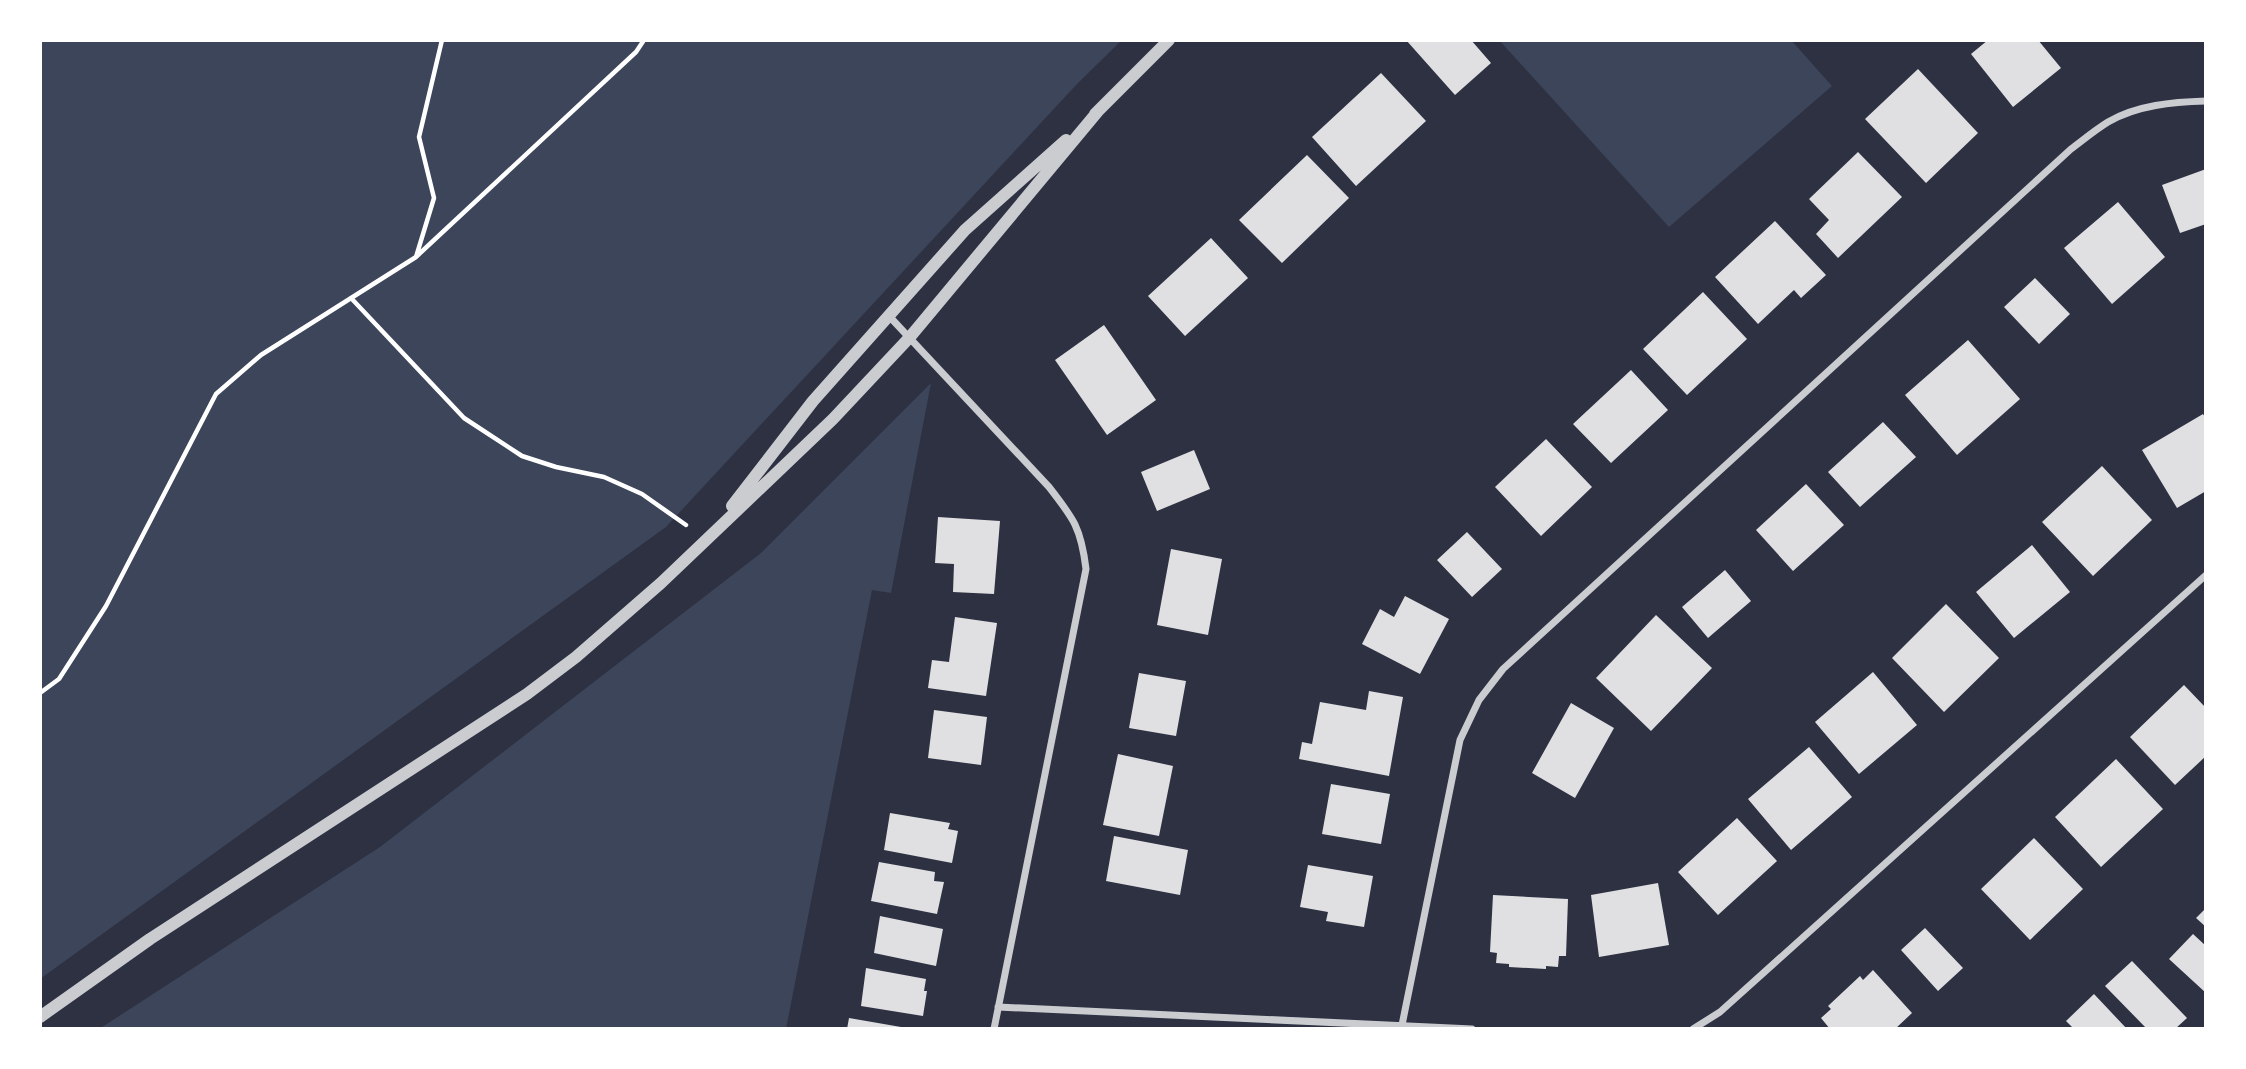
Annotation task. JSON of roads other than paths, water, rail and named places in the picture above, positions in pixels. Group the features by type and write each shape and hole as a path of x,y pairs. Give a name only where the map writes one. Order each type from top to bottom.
{"street":[{"path":"707,540 813,401 965,230 1100,110 1169,40"},
{"path":"1402,1024 1460,740 1479,700 1503,669 2071,149 2108,122 2141,108 2206,101"},
{"path":"40,1017 150,939 527,694 576,657 707,540 833,419 910,337 1100,110"},
{"path":"888,316 1049,487 1069,513 1082,538 1086,569 994,1029"},
{"path":"1693,1029 1720,1012 2206,575"},
{"path":"998,1007 1472,1029"}]}
